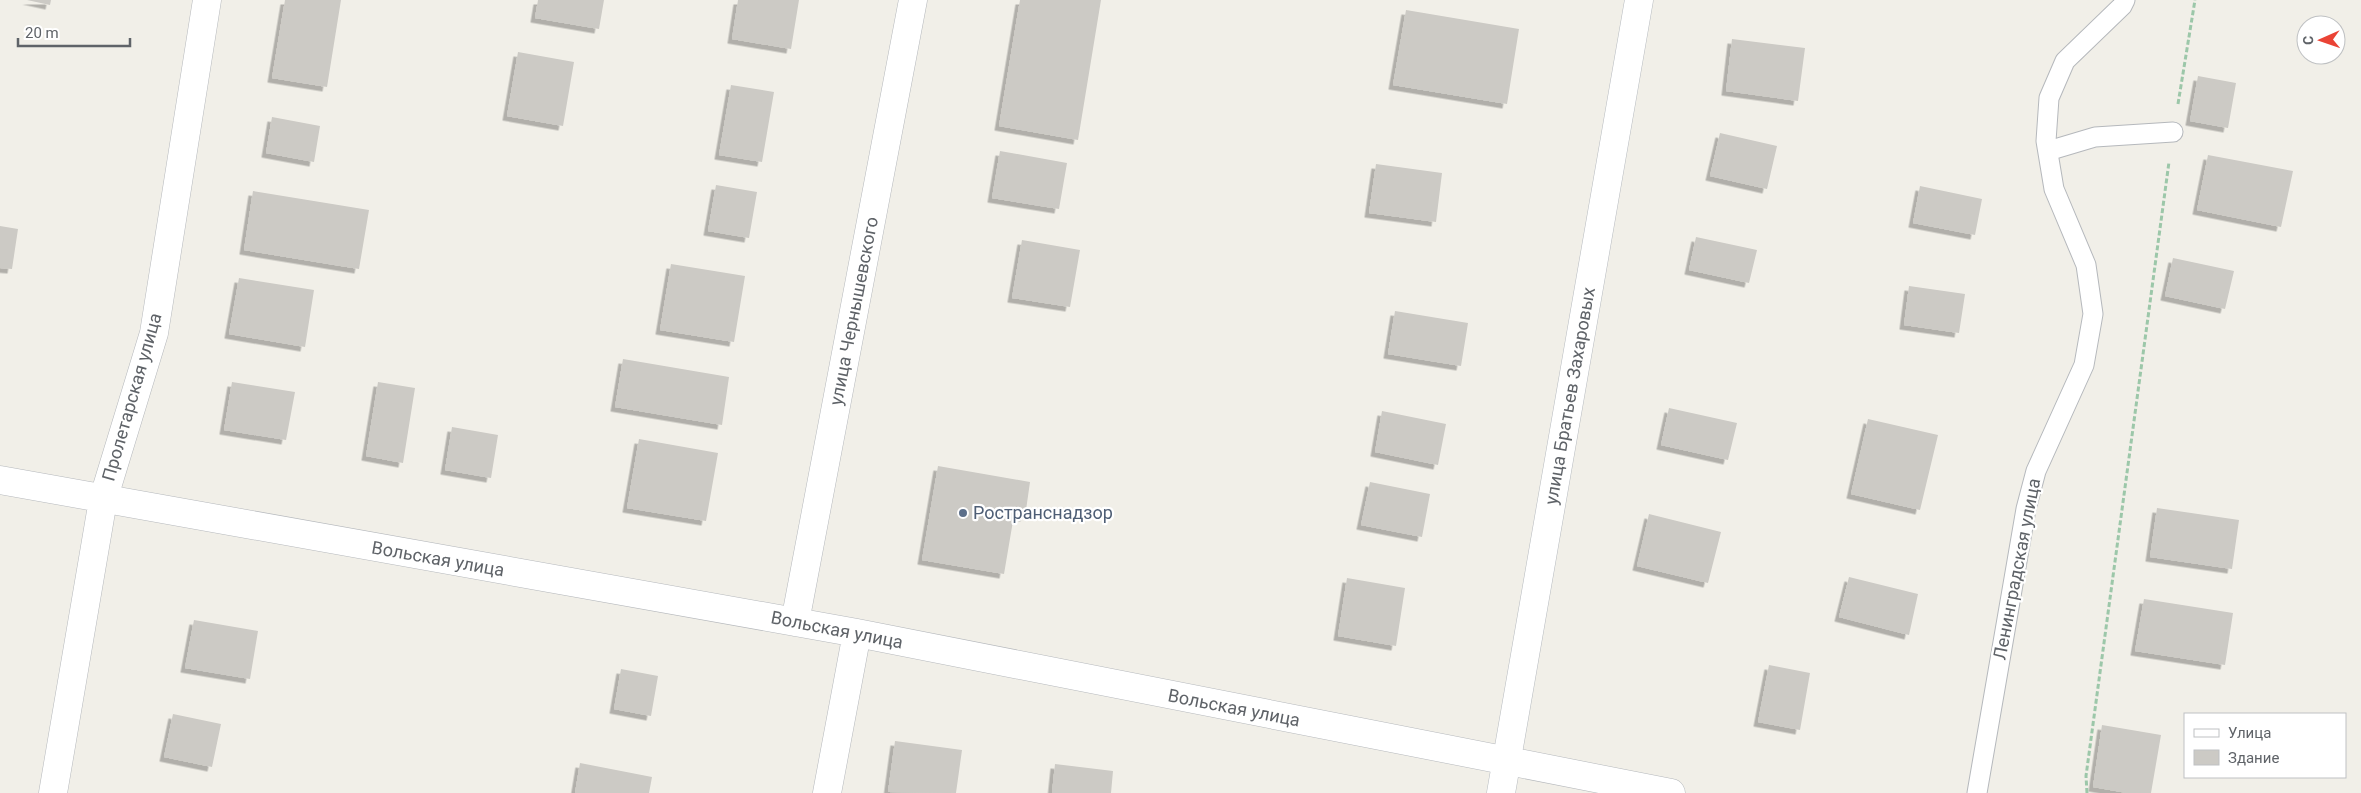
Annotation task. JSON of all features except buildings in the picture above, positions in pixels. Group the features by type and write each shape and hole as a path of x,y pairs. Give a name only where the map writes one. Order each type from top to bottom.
{"street":[{"name":"Пролетарская улица","path":"53,793 103,500 154,333 207,0"},
{"name":"улица Чернышевского","path":"795,622 913,0"},
{"name":"улица Братьев Захаровых","path":"1500,793 1639,0"},
{"name":"Вольская улица","path":"0,480 103,500 857,633 1671,793"},
{"path":"827,793 857,633"}],"lane":[{"name":"Ленинградская улица","path":"1977,793 2026,509 2036,470 2084,365 2092,314 2086,265 2054,189 2046,141 2049,98 2065,61 2122,6 2125,0"},
{"path":"2048,151 2095,137 2173,132"}],"path":[{"path":"2087,793 2088,767 2173,132 2195,0"}],"place":[{"name":"Ространснадзор","path":"963,513"}]}
